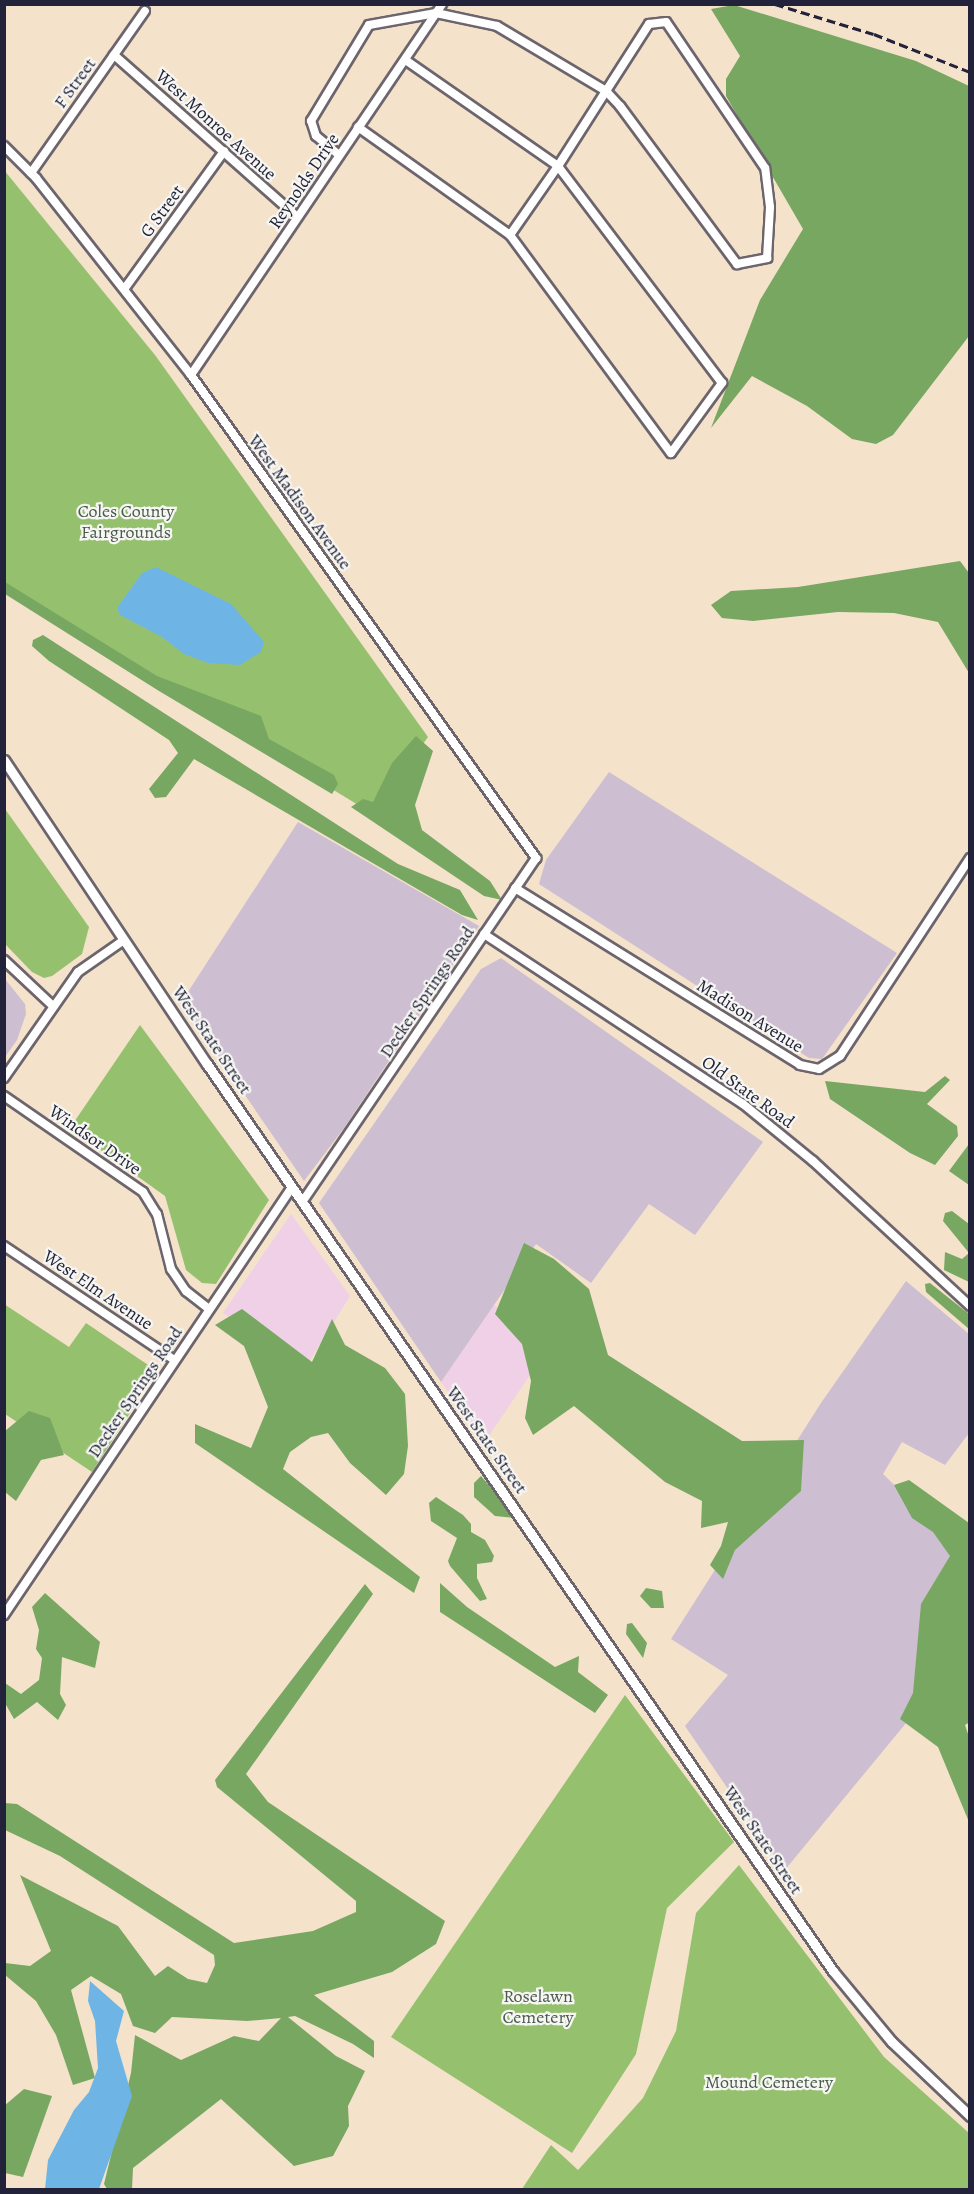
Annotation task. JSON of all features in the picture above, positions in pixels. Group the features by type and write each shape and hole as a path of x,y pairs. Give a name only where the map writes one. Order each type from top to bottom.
{"street":[{"name":"Reynolds Drive","path":"191,375 358,127 407,61 442,4"},
{"name":"F Street","path":"31,173 145,11"},
{"path":"339,155 316,136 311,121 369,25 436,14 497,26 606,92 620,106 727,254 737,264 767,258 770,207 765,168 666,22 649,24 606,92 558,166 510,235"},
{"name":"West Monroe Avenue","path":"114,55 297,217"},
{"path":"358,127 510,235 671,453 722,383 558,166 407,61"},
{"name":"West Madison Avenue","path":"4,146 31,173 125,288 191,375 536,858 515,888"},
{"name":"G Street","path":"125,288 224,151"},
{"name":"West State Street","path":"4,760 302,1202 833,1971 892,2042 969,2116"},
{"name":"Madison Avenue","path":"515,888 812,1069 827,1067 840,1056 969,858"},
{"name":"Decker Springs Road","path":"302,1202 515,888"},
{"name":"Old State Road","path":"484,933 752,1111 813,1161 969,1306"},
{"path":"4,1078 78,972 124,939"},
{"path":"4,960 53,1006"},
{"name":"Windsor Drive","path":"4,1096 143,1192 157,1214 174,1275 186,1291 209,1309"},
{"name":"Decker Springs Road","path":"4,1615 292,1186"},
{"name":"West Elm Avenue","path":"4,1246 174,1360"}],"shaded area":[{"path":"609,772 897,953 822,1059 809,1058 539,884 546,860"},
{"path":"298,822 479,926 344,1128 304,1181 190,1015 184,998"},
{"path":"501,958 763,1142 695,1235 649,1204 591,1283 536,1244 441,1382 319,1203 481,969"},
{"path":"5,979 25,1004 26,1014 17,1040 5,1057"},
{"path":"291,1214 350,1296 304,1370 223,1313"},
{"path":"906,1281 969,1334 969,1433 945,1465 902,1442 883,1474 969,1558 930,1694 784,1871 685,1726 728,1675 671,1639 821,1403"},
{"path":"494,1305 551,1344 484,1443 441,1382"}],"green space":[{"path":"734,5 916,61 969,86 969,336 893,435 876,444 852,439 807,406 752,376 711,428 760,300 803,229 726,96 726,79 740,56 711,9"},
{"name":"Coles County Fairgrounds","path":"4,170 155,355 428,737 373,814 5,590"},
{"path":"960,561 969,573 969,673 938,622 894,613 838,612 753,621 722,618 711,605 731,591 798,587"},
{"path":"5,582 157,676 261,716 269,739 334,775 338,784 332,794 159,691 5,594"},
{"path":"43,635 398,864 460,890 478,920 462,915 194,759 166,797 155,798 149,789 178,753 169,740 49,661 32,646 33,640"},
{"path":"416,736 433,751 415,805 422,830 490,881 502,900 484,896 351,807 363,799 373,802 392,763"},
{"path":"5,809 89,927 82,954 52,976 44,978 32,972 5,944"},
{"path":"140,1025 269,1200 216,1284 202,1283 186,1270 165,1196 70,1128"},
{"path":"945,1076 950,1080 927,1104 957,1126 958,1136 935,1165 910,1153 830,1099 825,1081 925,1092"},
{"path":"969,1144 969,1185 949,1171"},
{"path":"952,1211 969,1224 969,1253 943,1221 945,1213"},
{"path":"524,1243 554,1259 589,1289 608,1355 742,1441 804,1440 801,1491 735,1550 723,1579 710,1565 721,1546 728,1522 701,1528 702,1501 665,1482 574,1406 533,1435 525,1418 531,1381 522,1344 495,1314"},
{"path":"945,1252 962,1259 969,1253 969,1282 944,1270"},
{"path":"930,1283 969,1314 969,1329 926,1292 925,1284"},
{"path":"4,1304 69,1347 86,1323 157,1371 92,1472 5,1414"},
{"path":"242,1309 312,1362 332,1319 345,1345 385,1368 405,1394 408,1446 404,1474 386,1495 350,1463 328,1433 311,1437 290,1452 283,1469 420,1577 414,1593 195,1443 195,1424 251,1448 268,1407 244,1346 215,1325"},
{"path":"29,1411 50,1418 64,1455 41,1460 16,1501 5,1492 5,1431"},
{"path":"481,1476 515,1518 495,1516 474,1497 474,1483"},
{"path":"909,1480 969,1523 970,1722 965,1725 970,1740 969,1822 938,1747 900,1719 913,1693 921,1604 950,1556 933,1532 912,1518 894,1485"},
{"path":"436,1497 463,1515 471,1524 471,1532 485,1540 494,1556 492,1562 477,1564 477,1578 487,1599 480,1601 450,1566 448,1561 457,1538 431,1521 429,1503"},
{"path":"440,1583 467,1607 555,1667 579,1656 578,1672 608,1695 595,1713 440,1612"},
{"path":"365,1584 373,1594 246,1774 268,1802 445,1921 436,1944 392,1972 314,1995 374,2041 374,2058 353,2044 295,2016 288,2017 336,2056 365,2071 348,2106 349,2126 333,2156 294,2166 221,2099 133,2168 132,2189 107,2189 104,2184 131,2073 135,2035 181,2060 234,2036 259,2041 281,2018 247,2021 172,2017 155,2033 133,2026 121,1994 91,1976 71,1990 95,2078 73,2085 56,2035 36,2001 5,1975 5,1963 30,1966 51,1951 20,1875 118,1926 155,1976 168,1966 188,1979 207,1983 215,1965 214,1955 60,1856 5,1830 5,1803 17,1804 234,1943 313,1931 356,1912 356,1901 217,1787 215,1780"},
{"path":"646,1588 662,1591 664,1608 651,1608 640,1596"},
{"path":"45,1593 100,1642 95,1668 62,1657 60,1694 66,1705 58,1720 37,1702 14,1719 5,1703 5,1683 21,1694 39,1680 42,1658 36,1649 39,1630 32,1607"},
{"path":"632,1623 647,1643 643,1658 626,1634 627,1624"},
{"name":"Roselawn Cemetery","path":"625,1695 734,1842 667,1908 636,2054 572,2153 391,2037"},
{"name":"Mound Cemetery","path":"739,1865 884,2057 969,2133 969,2189 522,2189 551,2145 578,2170 643,2098 676,2031 696,1913"},
{"path":"24,2089 52,2096 23,2177 5,2173 4,2106"}],"water":[{"path":"156,567 231,604 264,642 261,652 240,665 208,663 184,654 162,637 120,615 117,608 142,573"},
{"path":"90,1981 124,2011 116,2041 132,2096 99,2189 45,2189 48,2160 74,2110 89,2092 98,2068 95,2021 88,2001"}],"railway":[{"path":"775,4 874,34 970,72"}]}
